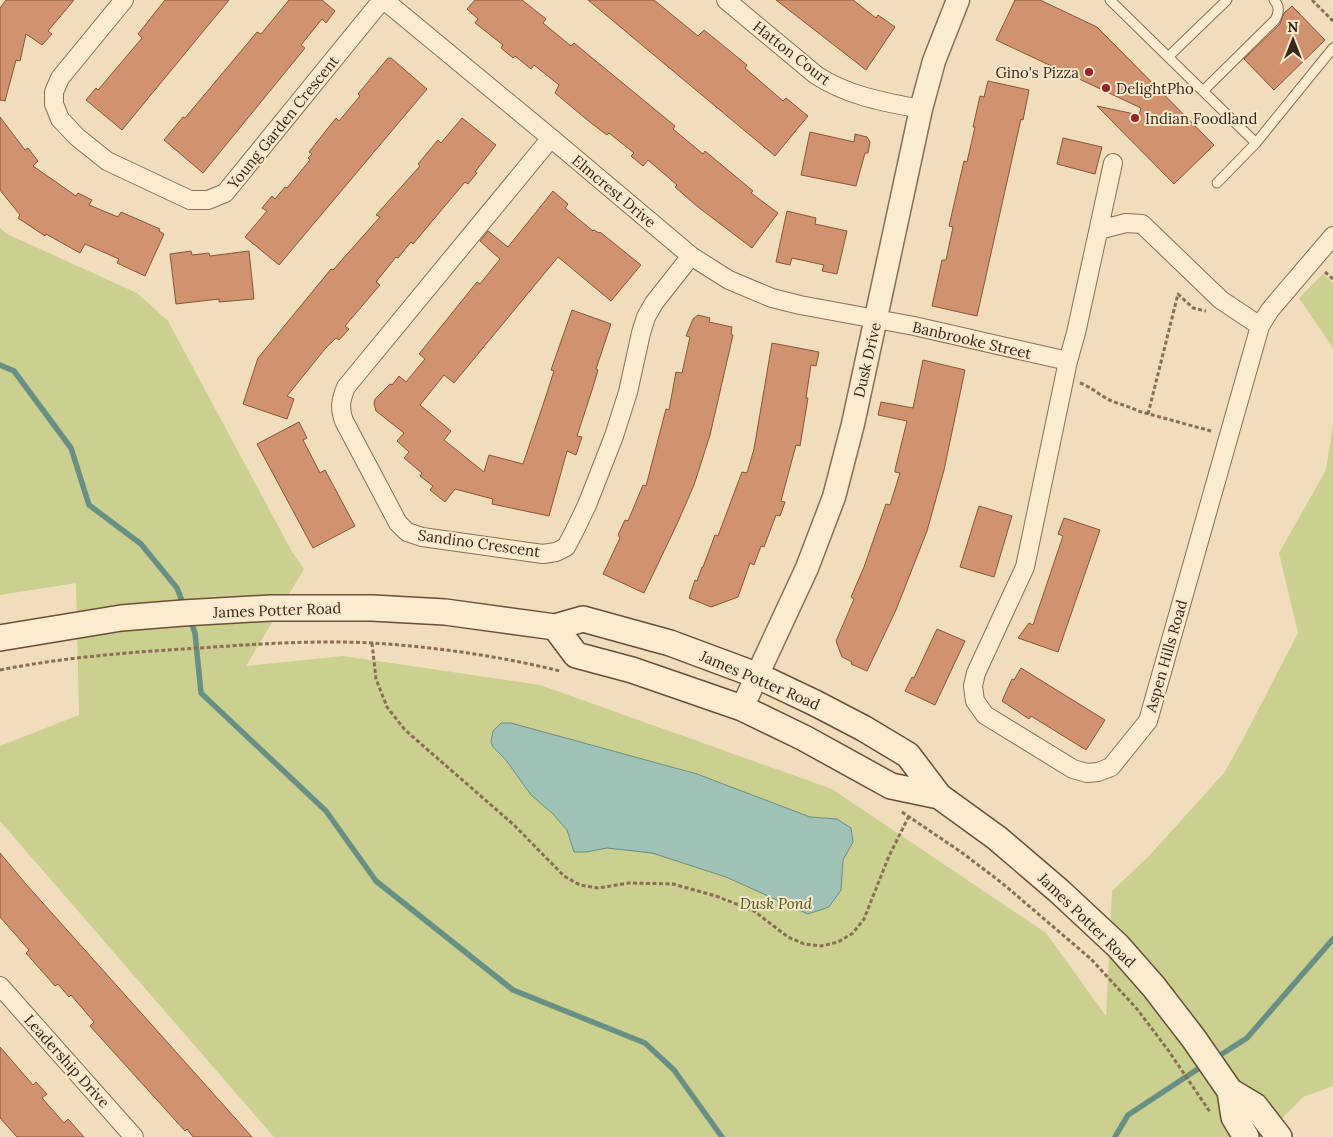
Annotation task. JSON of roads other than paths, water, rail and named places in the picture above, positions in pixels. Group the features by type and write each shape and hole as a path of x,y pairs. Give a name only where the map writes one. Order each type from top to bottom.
{"main road":[{"name":"James Potter Road","path":"0,638 121,618 271,608 372,608 436,611 555,626 583,619 670,643 756,676 831,711 908,755 939,796 997,838 1052,885 1118,946 1154,987 1194,1039 1225,1084 1255,1106 1279,1137"},
{"name":"James Potter Road","path":"555,626 576,655 632,670 742,708 804,738 890,786 939,796"},
{"name":"James Potter Road","path":"1225,1084 1234,1117 1246,1137"}],"street":[{"name":"Young Garden Crescent","path":"124,0 60,78 54,92 54,104 60,120 106,161 190,200 208,200 225,192 383,0"},
{"name":"Elmcrest Drive","path":"383,0 691,256 730,280 772,298 876,319"},
{"name":"Hatton Court","path":"726,0 816,75 832,85 879,101 921,109"},
{"name":"Dusk Drive","path":"742,708 807,568 834,497 876,319 921,109 934,60 958,0"},
{"name":"Sandino Crescent","path":"551,138 346,387 341,398 340,411 344,421 398,523 407,532 422,537 543,554 556,552 566,547 587,504 614,436 628,392 646,318 654,303 691,256"},
{"name":"Aspen Hills Road","path":"1113,163 1068,361 1025,567 976,673 973,686 975,701 985,715 1073,770 1087,773 1098,772 1111,767 1148,721 1260,326 1270,310 1333,236"},
{"path":"1099,230 1126,223 1142,224 1221,300 1260,326"},
{"name":"Banbrooke Street","path":"876,319 1068,361"},
{"name":"Leadership Drive","path":"0,986 134,1137"}],"lane":[{"path":"1110,0 1256,143"},
{"path":"1168,57 1228,0"},
{"path":"1203,91 1276,20 1279,11 1274,0"},
{"path":"1217,183 1256,143 1333,48"}],"water":[{"path":"501,723 511,723 697,774 810,817 837,819 851,828 853,842 843,860 841,890 829,907 808,914 726,877 652,853 607,848 574,852 567,830 553,814 531,795 506,760 493,747 491,742 493,731"}],"waterway":[{"path":"0,365 14,371 71,448 89,505 141,544 177,588 184,606"},
{"path":"190,620 195,633 201,693 326,811 376,881 513,990 645,1043 674,1070 722,1137"},
{"path":"1214,1059 1247,1038 1333,939"},
{"path":"1115,1137 1128,1115 1204,1065"}],"place":[{"name":"Gino's Pizza","path":"1089,72"},
{"name":"DelightPho","path":"1106,88"},
{"name":"Indian Foodland","path":"1135,118"}],"park label":[{"name":"Dusk Pond","path":"776,903"}]}
